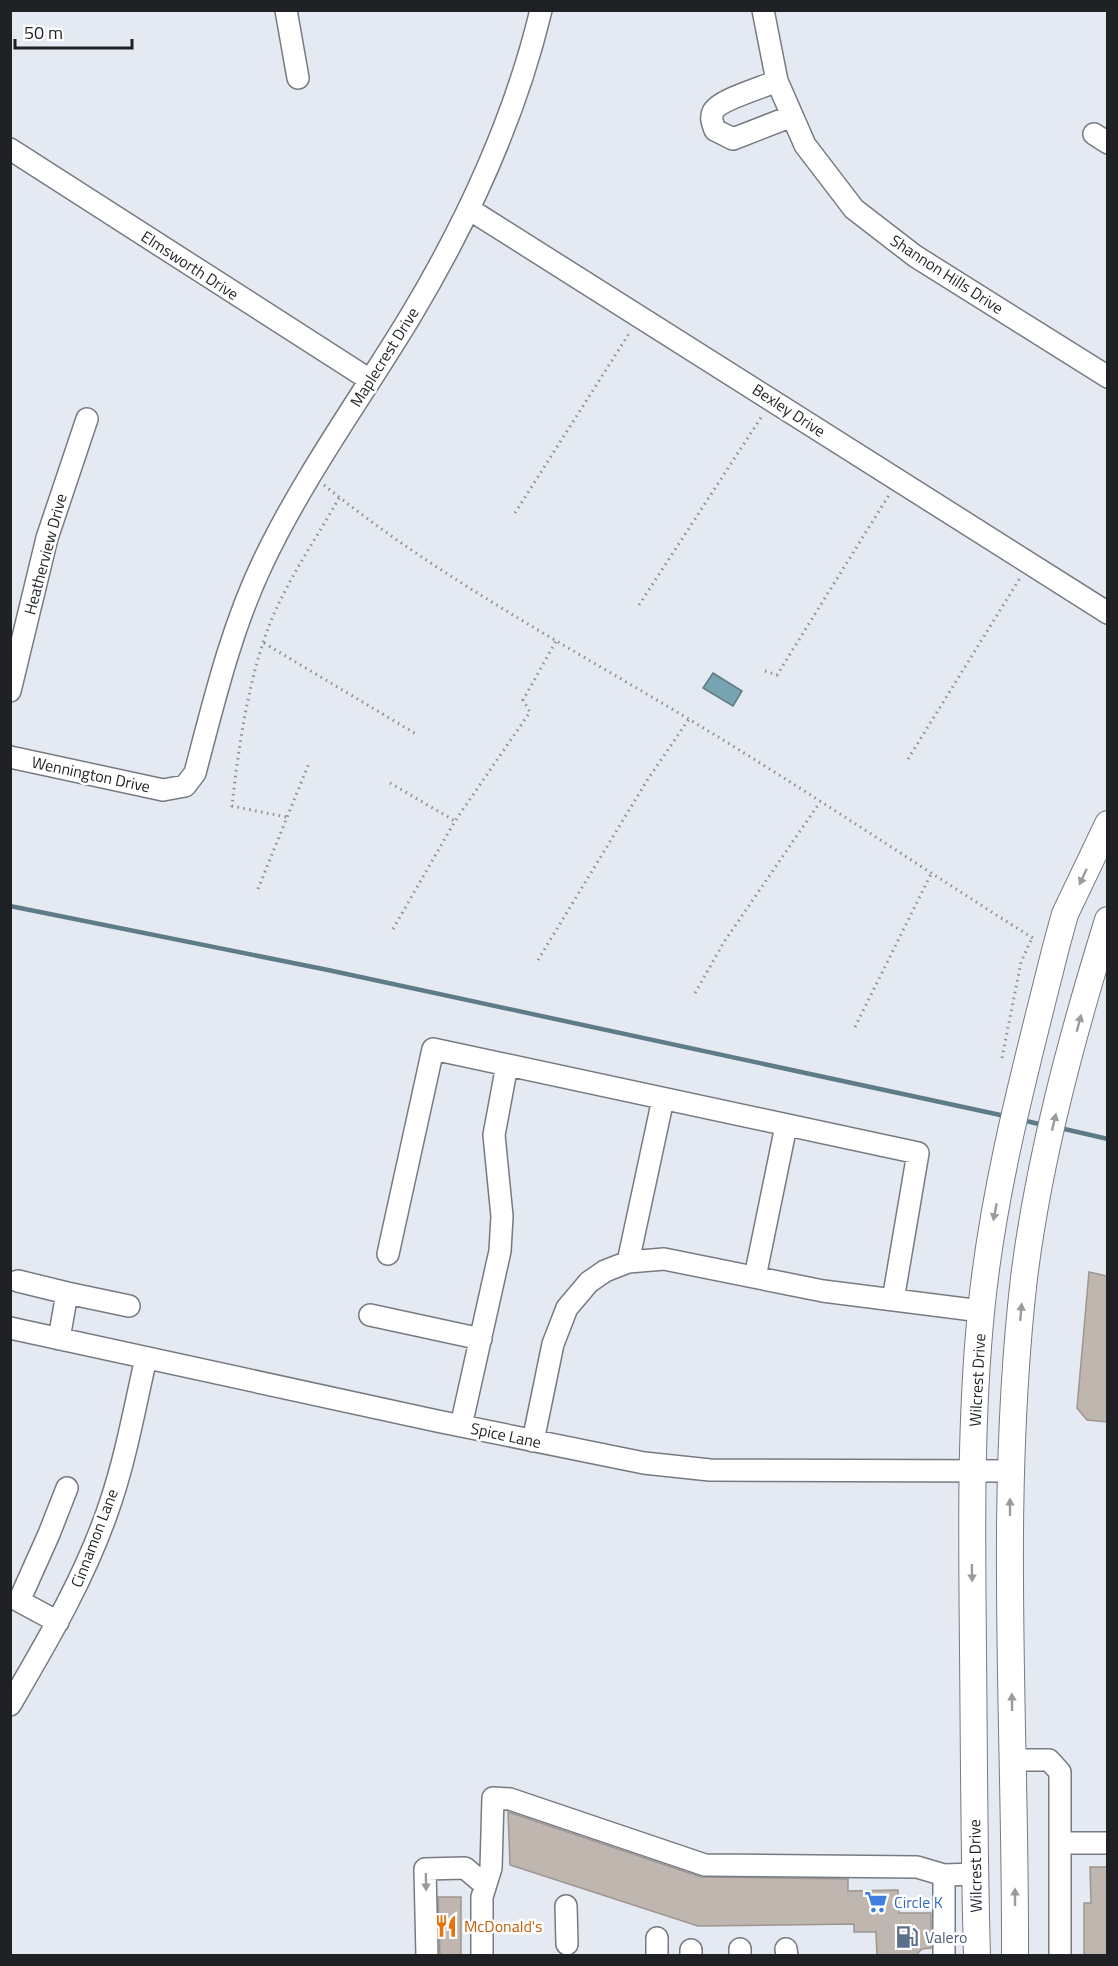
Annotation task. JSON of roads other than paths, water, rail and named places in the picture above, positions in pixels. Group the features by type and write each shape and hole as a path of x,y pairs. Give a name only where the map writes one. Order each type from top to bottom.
{"main road":[{"name":"Wilcrest Drive","path":"977,1956 973,1472 981,1311 994,1217 1006,1155 1056,947 1065,914 1106,832"},
{"path":"1015,1956 1011,1471 1015,1383 1025,1276 1045,1165 1064,1079 1107,920"},
{"path":"974,1764 1013,1760"}],"street":[{"path":"286,10 298,78"},
{"name":"Maplecrest Drive","path":"214,698 234,635 263,563 311,475 411,316 469,209 513,107 541,10"},
{"name":"Shannon Hills Drive","path":"763,10 777,81 805,145 854,209 915,256 1107,376"},
{"path":"777,81 721,104 713,111 711,121 715,130 733,139 792,116"},
{"name":"Elmsworth Drive","path":"10,149 370,380"},
{"name":"Bexley Drive","path":"469,209 773,399 1107,613"},
{"name":"Heatherview Drive","path":"10,691 47,538 87,419"},
{"name":"Wennington Drive","path":"10,757 163,790 185,786 195,773 214,698"},
{"path":"388,1254 434,1049 918,1153 893,1300"},
{"path":"461,1426 502,1232 494,1135 507,1065"},
{"path":"628,1262 663,1099"},
{"path":"755,1277 786,1126"},
{"path":"532,1441 552,1344 567,1308 589,1282 605,1271 628,1262 664,1259 823,1291 981,1311"},
{"path":"18,1281 129,1306"},
{"path":"59,1339 68,1293"},
{"path":"370,1315 480,1340"},
{"name":"Spice Lane","path":"10,1328 461,1426 644,1463 710,1470 1011,1471"},
{"name":"Cinnamon Lane","path":"10,1705 58,1622 95,1544 110,1504 146,1358"},
{"path":"58,1622 18,1601 50,1533 67,1488"},
{"path":"1013,1760 1049,1760 1060,1772 1060,1956"},
{"path":"482,1956 482,1897 491,1868 493,1798 510,1799 705,1865 917,1867 944,1875 975,1874"},
{"path":"1060,1843 1107,1843"},
{"path":"427,1956 425,1869 465,1868 484,1885"},
{"path":"944,1875 944,1956"},
{"path":"566,1906 567,1944"}],"water":[{"path":"713,673 742,691 733,706 703,688"}],"waterway":[{"path":"10,906 328,970 1005,1116"},
{"path":"1022,1120 1043,1125"},
{"path":"1060,1128 1108,1139"}],"place":[{"name":"Circle K","path":"876,1902"},
{"name":"McDonald's","path":"446,1926"},
{"name":"Valero","path":"907,1937"}]}
